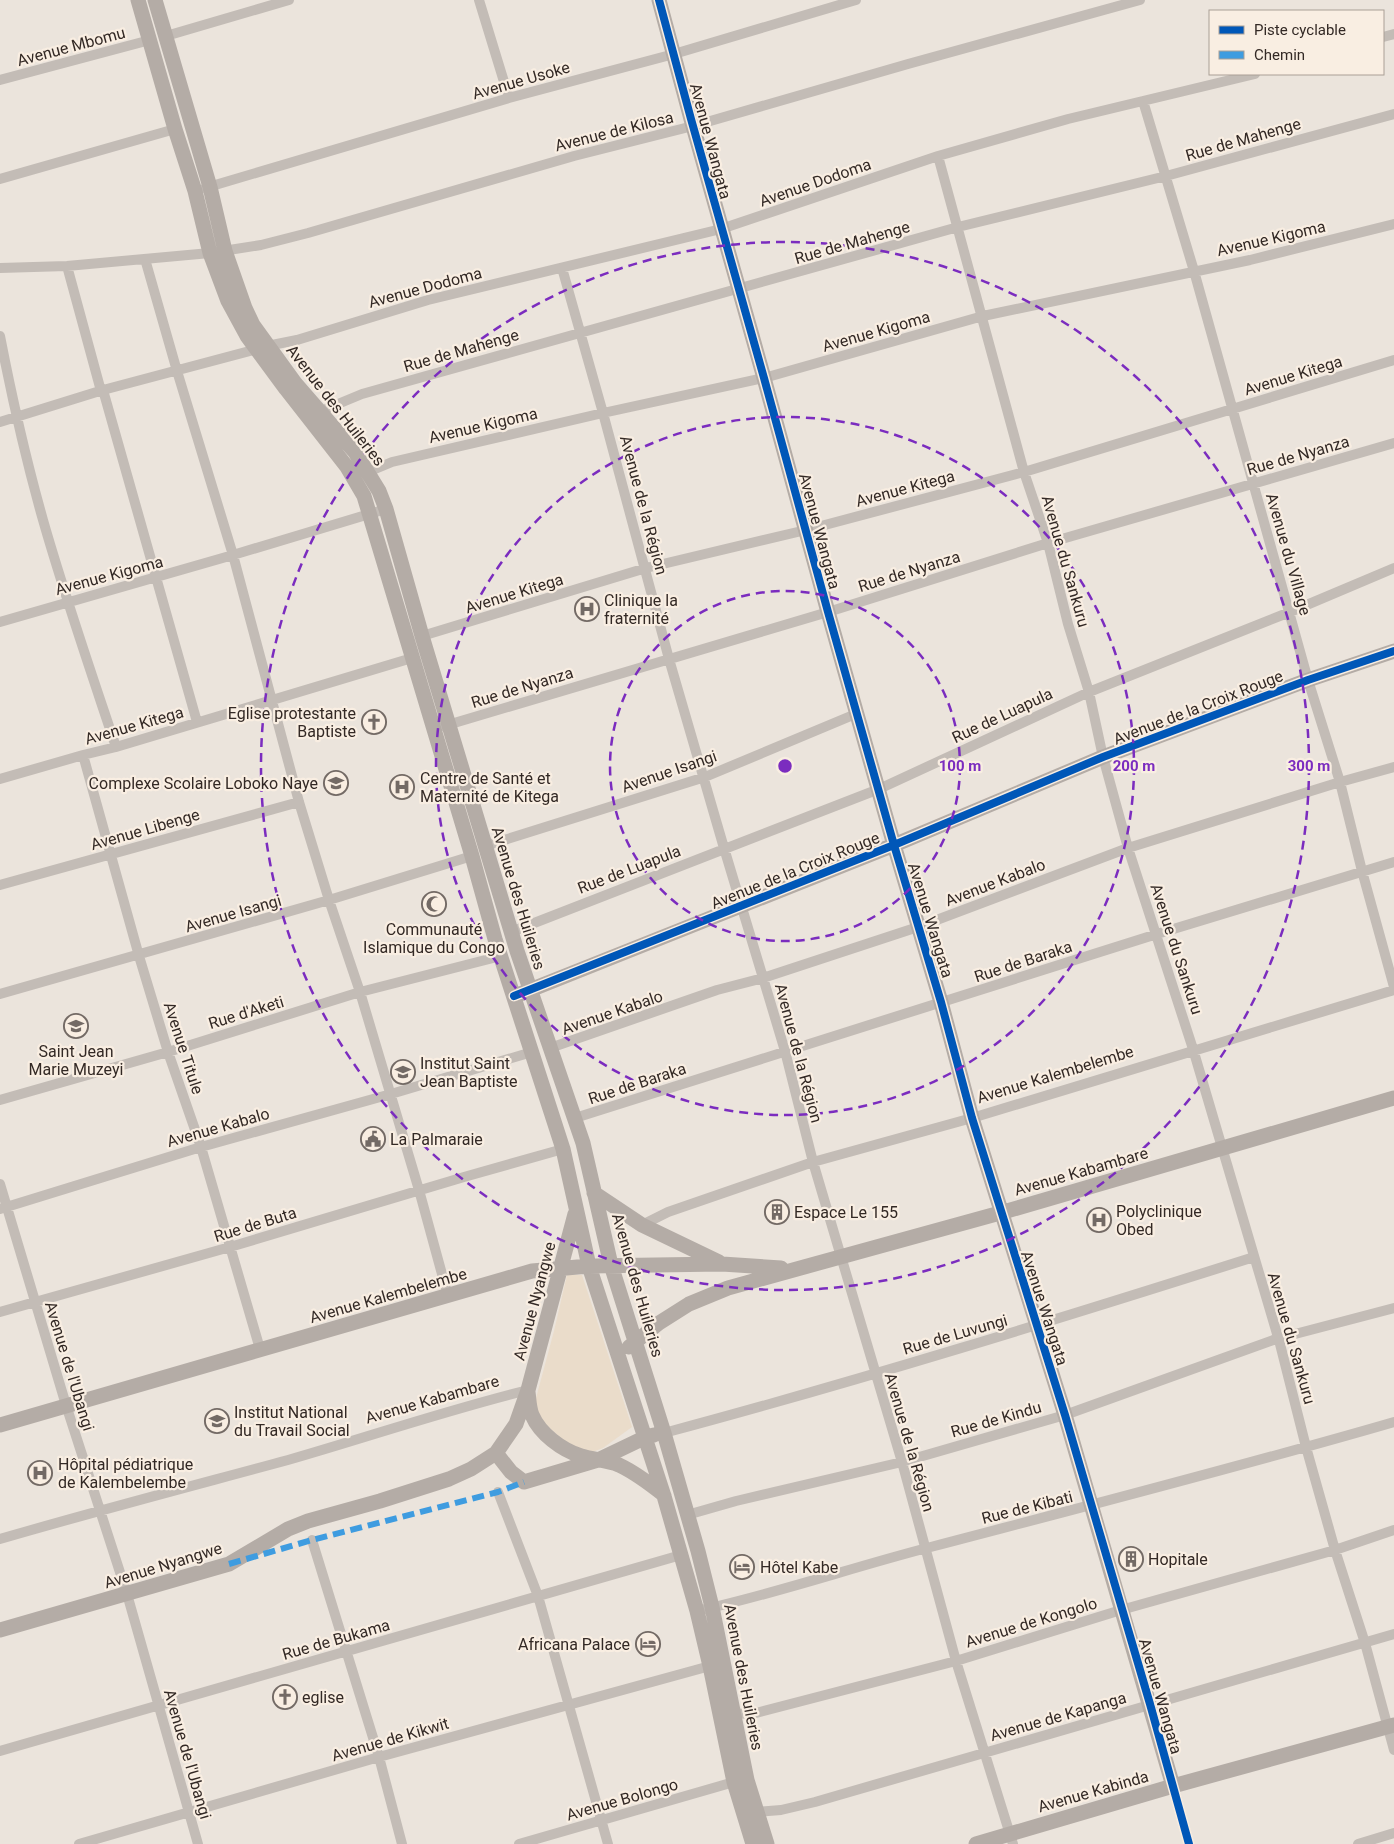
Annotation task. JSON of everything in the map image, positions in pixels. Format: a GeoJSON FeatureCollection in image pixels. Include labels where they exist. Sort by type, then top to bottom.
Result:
{"type":"FeatureCollection","features":[{"type":"Feature","properties":{"kind":"main road","name":"Avenue des Huileries"},"geometry":{"type":"LineString","coordinates":[[138,0],[175,129],[217,252],[253,325],[262,348],[286,389],[351,473],[364,496],[501,956],[563,1149],[589,1266],[664,1496],[697,1611],[734,1782],[753,1844]]}},
{"type":"Feature","properties":{"kind":"main road","name":"Avenue des Huileries"},"geometry":{"type":"LineString","coordinates":[[155,0],[210,186],[217,252]]}},
{"type":"Feature","properties":{"kind":"main road","name":"Avenue Wangata"},"geometry":{"type":"LineString","coordinates":[[660,0],[721,229],[740,290],[894,845],[942,1002],[972,1118],[1000,1213],[1065,1415],[1173,1786]]}},
{"type":"Feature","properties":{"kind":"main road","name":"Avenue des Huileries"},"geometry":{"type":"LineString","coordinates":[[262,348],[321,411],[355,452],[368,472],[386,509],[511,932],[529,990],[575,1118],[612,1265],[688,1515],[712,1607],[747,1780],[767,1844]]}},
{"type":"Feature","properties":{"kind":"main road","name":"Avenue de la Croix Rouge"},"geometry":{"type":"LineString","coordinates":[[514,996],[894,845],[1103,757],[1308,680],[1394,651]]}},
{"type":"Feature","properties":{"kind":"main road","name":"Avenue Kabambare"},"geometry":{"type":"LineString","coordinates":[[618,1355],[659,1323],[689,1304],[728,1288],[1000,1213],[1394,1098]]}},
{"type":"Feature","properties":{"kind":"main road"},"geometry":{"type":"LineString","coordinates":[[594,1193],[642,1225],[722,1264]]}},
{"type":"Feature","properties":{"kind":"main road","name":"Avenue Nyangwe"},"geometry":{"type":"LineString","coordinates":[[0,1630],[229,1564],[288,1529],[308,1521],[449,1479],[471,1469],[496,1454],[516,1424],[528,1390],[576,1211]]}},
{"type":"Feature","properties":{"kind":"main road","name":"Avenue Kalembelembe"},"geometry":{"type":"LineString","coordinates":[[0,1424],[532,1272],[612,1265],[722,1264],[794,1269]]}},
{"type":"Feature","properties":{"kind":"main road"},"geometry":{"type":"LineString","coordinates":[[528,1390],[532,1414],[542,1429],[552,1439],[569,1451],[618,1465],[644,1478],[664,1496]]}},
{"type":"Feature","properties":{"kind":"main road"},"geometry":{"type":"LineString","coordinates":[[496,1454],[511,1472],[524,1482],[598,1460],[646,1437],[664,1433]]}},
{"type":"Feature","properties":{"kind":"main road","name":"Avenue Kabinda"},"geometry":{"type":"LineString","coordinates":[[976,1844],[1011,1839],[1173,1786],[1390,1726]]}},
{"type":"Feature","properties":{"kind":"street"},"geometry":{"type":"LineString","coordinates":[[166,36],[289,0]]}},
{"type":"Feature","properties":{"kind":"street"},"geometry":{"type":"LineString","coordinates":[[479,0],[509,98]]}},
{"type":"Feature","properties":{"kind":"street","name":"Avenue Usoke"},"geometry":{"type":"LineString","coordinates":[[195,191],[509,98],[674,54],[856,0]]}},
{"type":"Feature","properties":{"kind":"street","name":"Avenue de Kilosa"},"geometry":{"type":"LineString","coordinates":[[0,268],[67,266],[217,252],[261,245],[308,234],[574,156],[693,126],[917,61],[1140,0]]}},
{"type":"Feature","properties":{"kind":"street","name":"Avenue Mbomu"},"geometry":{"type":"LineString","coordinates":[[0,80],[150,40]]}},
{"type":"Feature","properties":{"kind":"street","name":"Avenue Dodoma"},"geometry":{"type":"LineString","coordinates":[[0,422],[102,390],[297,340],[428,300],[721,229],[938,156],[1068,119],[1251,75]]}},
{"type":"Feature","properties":{"kind":"street","name":"Avenue du Village"},"geometry":{"type":"LineString","coordinates":[[1143,101],[1194,271],[1308,680],[1340,782],[1394,988]]}},
{"type":"Feature","properties":{"kind":"street","name":"Rue de Mahenge"},"geometry":{"type":"LineString","coordinates":[[321,411],[362,394],[580,332],[740,290],[958,228],[1166,176],[1394,114]]}},
{"type":"Feature","properties":{"kind":"street"},"geometry":{"type":"LineString","coordinates":[[0,179],[175,129]]}},
{"type":"Feature","properties":{"kind":"street","name":"Avenue du Sankuru"},"geometry":{"type":"LineString","coordinates":[[938,156],[1024,472],[1048,543],[1068,624],[1089,692],[1103,757],[1128,848],[1157,934],[1222,1148],[1278,1339],[1335,1550],[1390,1726],[1394,1750]]}},
{"type":"Feature","properties":{"kind":"street","name":"Avenue Kigoma"},"geometry":{"type":"LineString","coordinates":[[368,472],[392,462],[764,378],[983,316],[1250,260],[1394,224]]}},
{"type":"Feature","properties":{"kind":"street"},"geometry":{"type":"LineString","coordinates":[[145,259],[233,555],[299,802],[328,900],[360,992],[391,1094],[448,1296]]}},
{"type":"Feature","properties":{"kind":"street"},"geometry":{"type":"LineString","coordinates":[[67,266],[197,722]]}},
{"type":"Feature","properties":{"kind":"street","name":"Avenue de la Région"},"geometry":{"type":"LineString","coordinates":[[562,268],[646,568],[669,659],[785,1051],[813,1162],[902,1462],[956,1661],[986,1752],[1011,1839]]}},
{"type":"Feature","properties":{"kind":"street"},"geometry":{"type":"LineString","coordinates":[[0,336],[16,417],[43,520],[116,748]]}},
{"type":"Feature","properties":{"kind":"street","name":"Avenue Kitega"},"geometry":{"type":"LineString","coordinates":[[422,636],[646,568],[806,530],[1024,472],[1394,360]]}},
{"type":"Feature","properties":{"kind":"street","name":"Rue de Nyanza"},"geometry":{"type":"LineString","coordinates":[[434,729],[828,612],[1048,543],[1394,443]]}},
{"type":"Feature","properties":{"kind":"street","name":"Avenue Kigoma"},"geometry":{"type":"LineString","coordinates":[[0,622],[386,509]]}},
{"type":"Feature","properties":{"kind":"street","name":"Rue de Luapula"},"geometry":{"type":"LineString","coordinates":[[511,932],[879,789],[1089,692],[1290,612],[1394,568]]}},
{"type":"Feature","properties":{"kind":"street","name":"Avenue Kitega"},"geometry":{"type":"LineString","coordinates":[[0,779],[83,755],[116,748],[412,658]]}},
{"type":"Feature","properties":{"kind":"street","name":"Avenue Isangi"},"geometry":{"type":"LineString","coordinates":[[485,846],[704,777],[858,713]]}},
{"type":"Feature","properties":{"kind":"street","name":"Avenue Titule"},"geometry":{"type":"LineString","coordinates":[[83,755],[139,956],[168,1052],[201,1147],[260,1349]]}},
{"type":"Feature","properties":{"kind":"street","name":"Avenue Kabalo"},"geometry":{"type":"LineString","coordinates":[[550,1048],[716,990],[764,978],[918,926],[1128,848],[1394,767]]}},
{"type":"Feature","properties":{"kind":"street","name":"Avenue Libenge"},"geometry":{"type":"LineString","coordinates":[[0,885],[299,802]]}},
{"type":"Feature","properties":{"kind":"street","name":"Avenue Isangi"},"geometry":{"type":"LineString","coordinates":[[0,994],[139,956],[472,856]]}},
{"type":"Feature","properties":{"kind":"street","name":"Rue de Baraka"},"geometry":{"type":"LineString","coordinates":[[575,1118],[1157,934],[1394,862]]}},
{"type":"Feature","properties":{"kind":"street","name":"Rue d'Aketi"},"geometry":{"type":"LineString","coordinates":[[0,1100],[168,1052],[360,992],[501,956]]}},
{"type":"Feature","properties":{"kind":"street","name":"Avenue Kalembelembe"},"geometry":{"type":"LineString","coordinates":[[642,1225],[668,1212],[813,1162],[972,1118],[1394,988]]}},
{"type":"Feature","properties":{"kind":"street","name":"Avenue Kabalo"},"geometry":{"type":"LineString","coordinates":[[3,1208],[201,1147],[532,1052]]}},
{"type":"Feature","properties":{"kind":"street","name":"Rue de Buta"},"geometry":{"type":"LineString","coordinates":[[0,1312],[230,1247],[563,1149]]}},
{"type":"Feature","properties":{"kind":"street","name":"Avenue de l'Ubangi"},"geometry":{"type":"LineString","coordinates":[[0,1184],[3,1208],[127,1594],[198,1844]]}},
{"type":"Feature","properties":{"kind":"street","name":"Rue de Luvungi"},"geometry":{"type":"LineString","coordinates":[[664,1433],[875,1374],[1036,1326],[1254,1257]]}},
{"type":"Feature","properties":{"kind":"street","name":"Rue de Kindu"},"geometry":{"type":"LineString","coordinates":[[688,1515],[736,1501],[902,1462],[1065,1415],[1278,1339],[1394,1308]]}},
{"type":"Feature","properties":{"kind":"street","name":"Avenue Kabambare"},"geometry":{"type":"LineString","coordinates":[[0,1539],[289,1459],[474,1403],[528,1390]]}},
{"type":"Feature","properties":{"kind":"street","name":"Rue de Kibati"},"geometry":{"type":"LineString","coordinates":[[697,1611],[1306,1448],[1394,1422]]}},
{"type":"Feature","properties":{"kind":"street"},"geometry":{"type":"LineString","coordinates":[[498,1492],[538,1596],[608,1844]]}},
{"type":"Feature","properties":{"kind":"street","name":"Avenue de Kongolo"},"geometry":{"type":"LineString","coordinates":[[733,1714],[756,1713],[956,1661],[1121,1610],[1335,1550],[1394,1530]]}},
{"type":"Feature","properties":{"kind":"street"},"geometry":{"type":"LineString","coordinates":[[312,1540],[379,1757],[402,1844]]}},
{"type":"Feature","properties":{"kind":"street","name":"Rue de Bukama"},"geometry":{"type":"LineString","coordinates":[[0,1751],[681,1555]]}},
{"type":"Feature","properties":{"kind":"street","name":"Avenue de Kapanga"},"geometry":{"type":"LineString","coordinates":[[758,1812],[781,1810],[815,1802],[1394,1634]]}},
{"type":"Feature","properties":{"kind":"street","name":"Avenue de Kikwit"},"geometry":{"type":"LineString","coordinates":[[79,1844],[379,1757],[710,1666]]}},
{"type":"Feature","properties":{"kind":"street","name":"Avenue Bolongo"},"geometry":{"type":"LineString","coordinates":[[519,1844],[734,1782]]}},
{"type":"Feature","properties":{"kind":"street","name":"Avenue Wangata"},"geometry":{"type":"LineString","coordinates":[[1173,1786],[1189,1844]]}},
{"type":"Feature","properties":{"kind":"street"},"geometry":{"type":"LineString","coordinates":[[1358,1844],[1394,1833]]}},
{"type":"Feature","properties":{"kind":"shaded area"},"geometry":{"type":"Polygon","coordinates":[[[567,1275],[582,1275],[632,1427],[603,1448],[582,1456],[532,1413],[567,1275]]]}},
{"type":"Feature","properties":{"kind":"marked path"},"geometry":{"type":"LineString","coordinates":[[229,1564],[312,1540],[498,1492],[524,1482]]}},
{"type":"Feature","properties":{"kind":"cycle path"},"geometry":{"type":"LineString","coordinates":[[659,0],[828,612],[941,1002],[972,1118],[1065,1415],[1189,1844]]}},
{"type":"Feature","properties":{"kind":"cycle path"},"geometry":{"type":"LineString","coordinates":[[514,996],[894,845],[1103,757],[1308,680],[1394,651]]}},
{"type":"Feature","properties":{"kind":"place","name":"Clinique la fraternité"},"geometry":{"type":"Point","coordinates":[587,609]}},
{"type":"Feature","properties":{"kind":"place","name":"Eglise protestante Baptiste"},"geometry":{"type":"Point","coordinates":[374,722]}},
{"type":"Feature","properties":{"kind":"place","name":"Complexe Scolaire Loboko Naye"},"geometry":{"type":"Point","coordinates":[336,783]}},
{"type":"Feature","properties":{"kind":"place","name":"Centre de Santé et Maternité de Kitega"},"geometry":{"type":"Point","coordinates":[402,787]}},
{"type":"Feature","properties":{"kind":"place","name":"Communauté Islamique du Congo"},"geometry":{"type":"Point","coordinates":[434,904]}},
{"type":"Feature","properties":{"kind":"place","name":"Saint Jean Marie Muzeyi"},"geometry":{"type":"Point","coordinates":[76,1026]}},
{"type":"Feature","properties":{"kind":"place","name":"Institut Saint Jean Baptiste"},"geometry":{"type":"Point","coordinates":[403,1072]}},
{"type":"Feature","properties":{"kind":"place","name":"La Palmaraie"},"geometry":{"type":"Point","coordinates":[373,1139]}},
{"type":"Feature","properties":{"kind":"place","name":"Espace Le 155"},"geometry":{"type":"Point","coordinates":[777,1212]}},
{"type":"Feature","properties":{"kind":"place","name":"Polyclinique Obed"},"geometry":{"type":"Point","coordinates":[1099,1220]}},
{"type":"Feature","properties":{"kind":"place","name":"Institut National du Travail Social"},"geometry":{"type":"Point","coordinates":[217,1421]}},
{"type":"Feature","properties":{"kind":"place","name":"Hôpital pédiatrique de Kalembelembe"},"geometry":{"type":"Point","coordinates":[40,1473]}},
{"type":"Feature","properties":{"kind":"place","name":"Hopitale"},"geometry":{"type":"Point","coordinates":[1131,1559]}},
{"type":"Feature","properties":{"kind":"place","name":"Hôtel Kabe"},"geometry":{"type":"Point","coordinates":[742,1567]}},
{"type":"Feature","properties":{"kind":"place","name":"Africana Palace"},"geometry":{"type":"Point","coordinates":[648,1644]}},
{"type":"Feature","properties":{"kind":"place","name":"eglise"},"geometry":{"type":"Point","coordinates":[285,1697]}}]}
